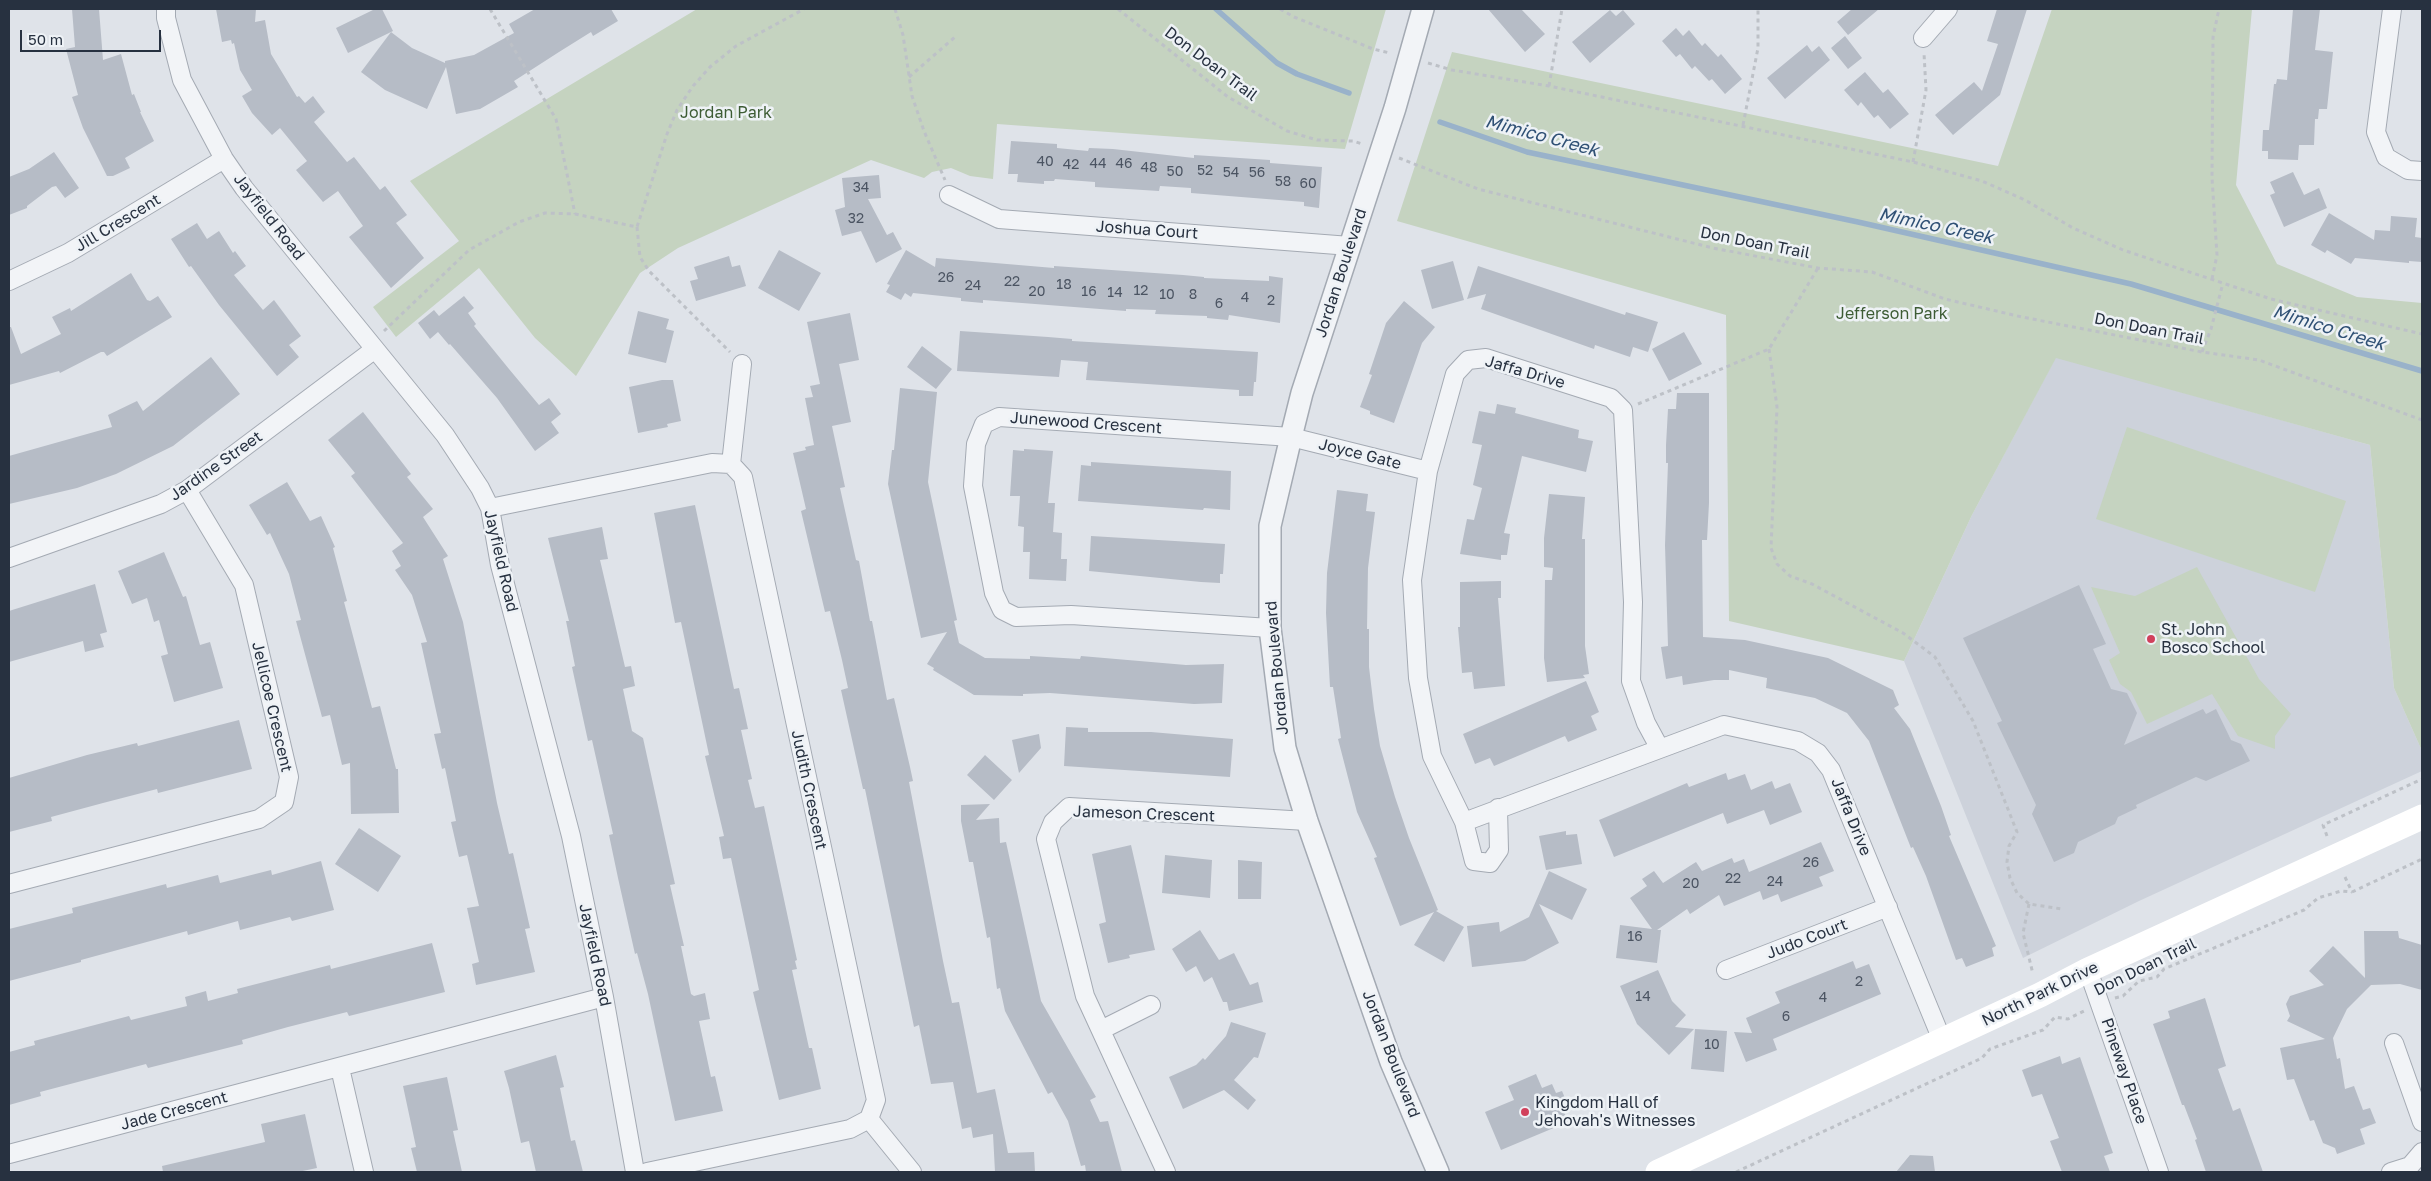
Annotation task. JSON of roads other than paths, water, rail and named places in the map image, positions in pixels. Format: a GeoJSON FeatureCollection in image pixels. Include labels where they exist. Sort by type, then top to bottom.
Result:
{"type":"FeatureCollection","features":[{"type":"Feature","properties":{"kind":"main road","name":"North Park Drive"},"geometry":{"type":"LineString","coordinates":[[1658,1172],[2040,995],[2088,970],[2422,817]]}},
{"type":"Feature","properties":{"kind":"street","name":"Jayfield Road"},"geometry":{"type":"LineString","coordinates":[[166,9],[166,18],[182,80],[224,159],[244,188],[445,435],[480,488],[490,508],[500,565],[570,836],[604,997],[635,1172]]}},
{"type":"Feature","properties":{"kind":"street","name":"Jordan Boulevard"},"geometry":{"type":"LineString","coordinates":[[1422,9],[1410,58],[1302,393],[1291,437],[1270,526],[1270,628],[1285,748],[1307,822],[1391,1062],[1438,1172]]}},
{"type":"Feature","properties":{"kind":"street"},"geometry":{"type":"LineString","coordinates":[[1923,38],[1948,9]]}},
{"type":"Feature","properties":{"kind":"street"},"geometry":{"type":"LineString","coordinates":[[2392,9],[2376,132],[2386,156],[2408,170],[2422,171]]}},
{"type":"Feature","properties":{"kind":"street","name":"Jill Crescent"},"geometry":{"type":"LineString","coordinates":[[9,281],[68,254],[224,159]]}},
{"type":"Feature","properties":{"kind":"street","name":"Joshua Court"},"geometry":{"type":"LineString","coordinates":[[949,195],[999,219],[1350,246]]}},
{"type":"Feature","properties":{"kind":"street","name":"Jardine Street"},"geometry":{"type":"LineString","coordinates":[[9,558],[161,504],[187,490],[375,349]]}},
{"type":"Feature","properties":{"kind":"street","name":"Jaffa Drive"},"geometry":{"type":"LineString","coordinates":[[1498,808],[1500,850],[1490,863],[1474,861],[1464,822],[1432,756],[1418,678],[1412,580],[1428,470],[1455,374],[1468,360],[1486,358],[1612,398],[1623,410],[1633,602],[1631,681],[1646,723],[1659,747]]}},
{"type":"Feature","properties":{"kind":"street"},"geometry":{"type":"LineString","coordinates":[[490,508],[712,463],[731,464],[742,364]]}},
{"type":"Feature","properties":{"kind":"street","name":"Junewood Crescent"},"geometry":{"type":"LineString","coordinates":[[1270,628],[1071,615],[1016,617],[1002,610],[994,593],[973,486],[976,444],[984,424],[999,417],[1291,437]]}},
{"type":"Feature","properties":{"kind":"street","name":"Joyce Gate"},"geometry":{"type":"LineString","coordinates":[[1291,437],[1428,470]]}},
{"type":"Feature","properties":{"kind":"street","name":"Judith Crescent"},"geometry":{"type":"LineString","coordinates":[[731,464],[742,477],[876,1100],[869,1119]]}},
{"type":"Feature","properties":{"kind":"street","name":"Jellicoe Crescent"},"geometry":{"type":"LineString","coordinates":[[9,884],[259,819],[284,802],[288,777],[244,586],[187,490]]}},
{"type":"Feature","properties":{"kind":"street","name":"Jaffa Drive"},"geometry":{"type":"LineString","coordinates":[[1464,822],[1659,747],[1724,725],[1798,741],[1818,753],[1831,770],[1888,907],[1924,1001],[1942,1040]]}},
{"type":"Feature","properties":{"kind":"street","name":"Jameson Crescent"},"geometry":{"type":"LineString","coordinates":[[1166,1172],[1085,996],[1046,838],[1053,822],[1069,808],[1307,822]]}},
{"type":"Feature","properties":{"kind":"street","name":"Judo Court"},"geometry":{"type":"LineString","coordinates":[[1726,970],[1888,907]]}},
{"type":"Feature","properties":{"kind":"street","name":"Pineway Place"},"geometry":{"type":"LineString","coordinates":[[2088,970],[2159,1172]]}},
{"type":"Feature","properties":{"kind":"street","name":"Jade Crescent"},"geometry":{"type":"LineString","coordinates":[[9,1154],[604,997]]}},
{"type":"Feature","properties":{"kind":"street"},"geometry":{"type":"LineString","coordinates":[[1101,1030],[1151,1005]]}},
{"type":"Feature","properties":{"kind":"street"},"geometry":{"type":"LineString","coordinates":[[2394,1043],[2422,1122]]}},
{"type":"Feature","properties":{"kind":"street"},"geometry":{"type":"LineString","coordinates":[[340,1068],[364,1172]]}},
{"type":"Feature","properties":{"kind":"street"},"geometry":{"type":"LineString","coordinates":[[647,1172],[850,1129],[869,1119],[912,1172]]}},
{"type":"Feature","properties":{"kind":"street"},"geometry":{"type":"LineString","coordinates":[[2391,1172],[2410,1166],[2422,1152]]}},
{"type":"Feature","properties":{"kind":"waterway","name":"Mimico Creek"},"geometry":{"type":"LineString","coordinates":[[1216,9],[1277,63],[1297,74],[1349,93]]}},
{"type":"Feature","properties":{"kind":"waterway","name":"Mimico Creek"},"geometry":{"type":"LineString","coordinates":[[1440,122],[1527,152],[1858,222],[2131,284],[2422,371]]}},
{"type":"Feature","properties":{"kind":"place","name":"St. John Bosco School"},"geometry":{"type":"Point","coordinates":[2151,639]}},
{"type":"Feature","properties":{"kind":"place","name":"Kingdom Hall of Jehovah's Witnesses"},"geometry":{"type":"Point","coordinates":[1525,1112]}},
{"type":"Feature","properties":{"kind":"park label","name":"Jordan Park"},"geometry":{"type":"Point","coordinates":[726,113]}},
{"type":"Feature","properties":{"kind":"park label","name":"Jefferson Park"},"geometry":{"type":"Point","coordinates":[1892,314]}}]}
